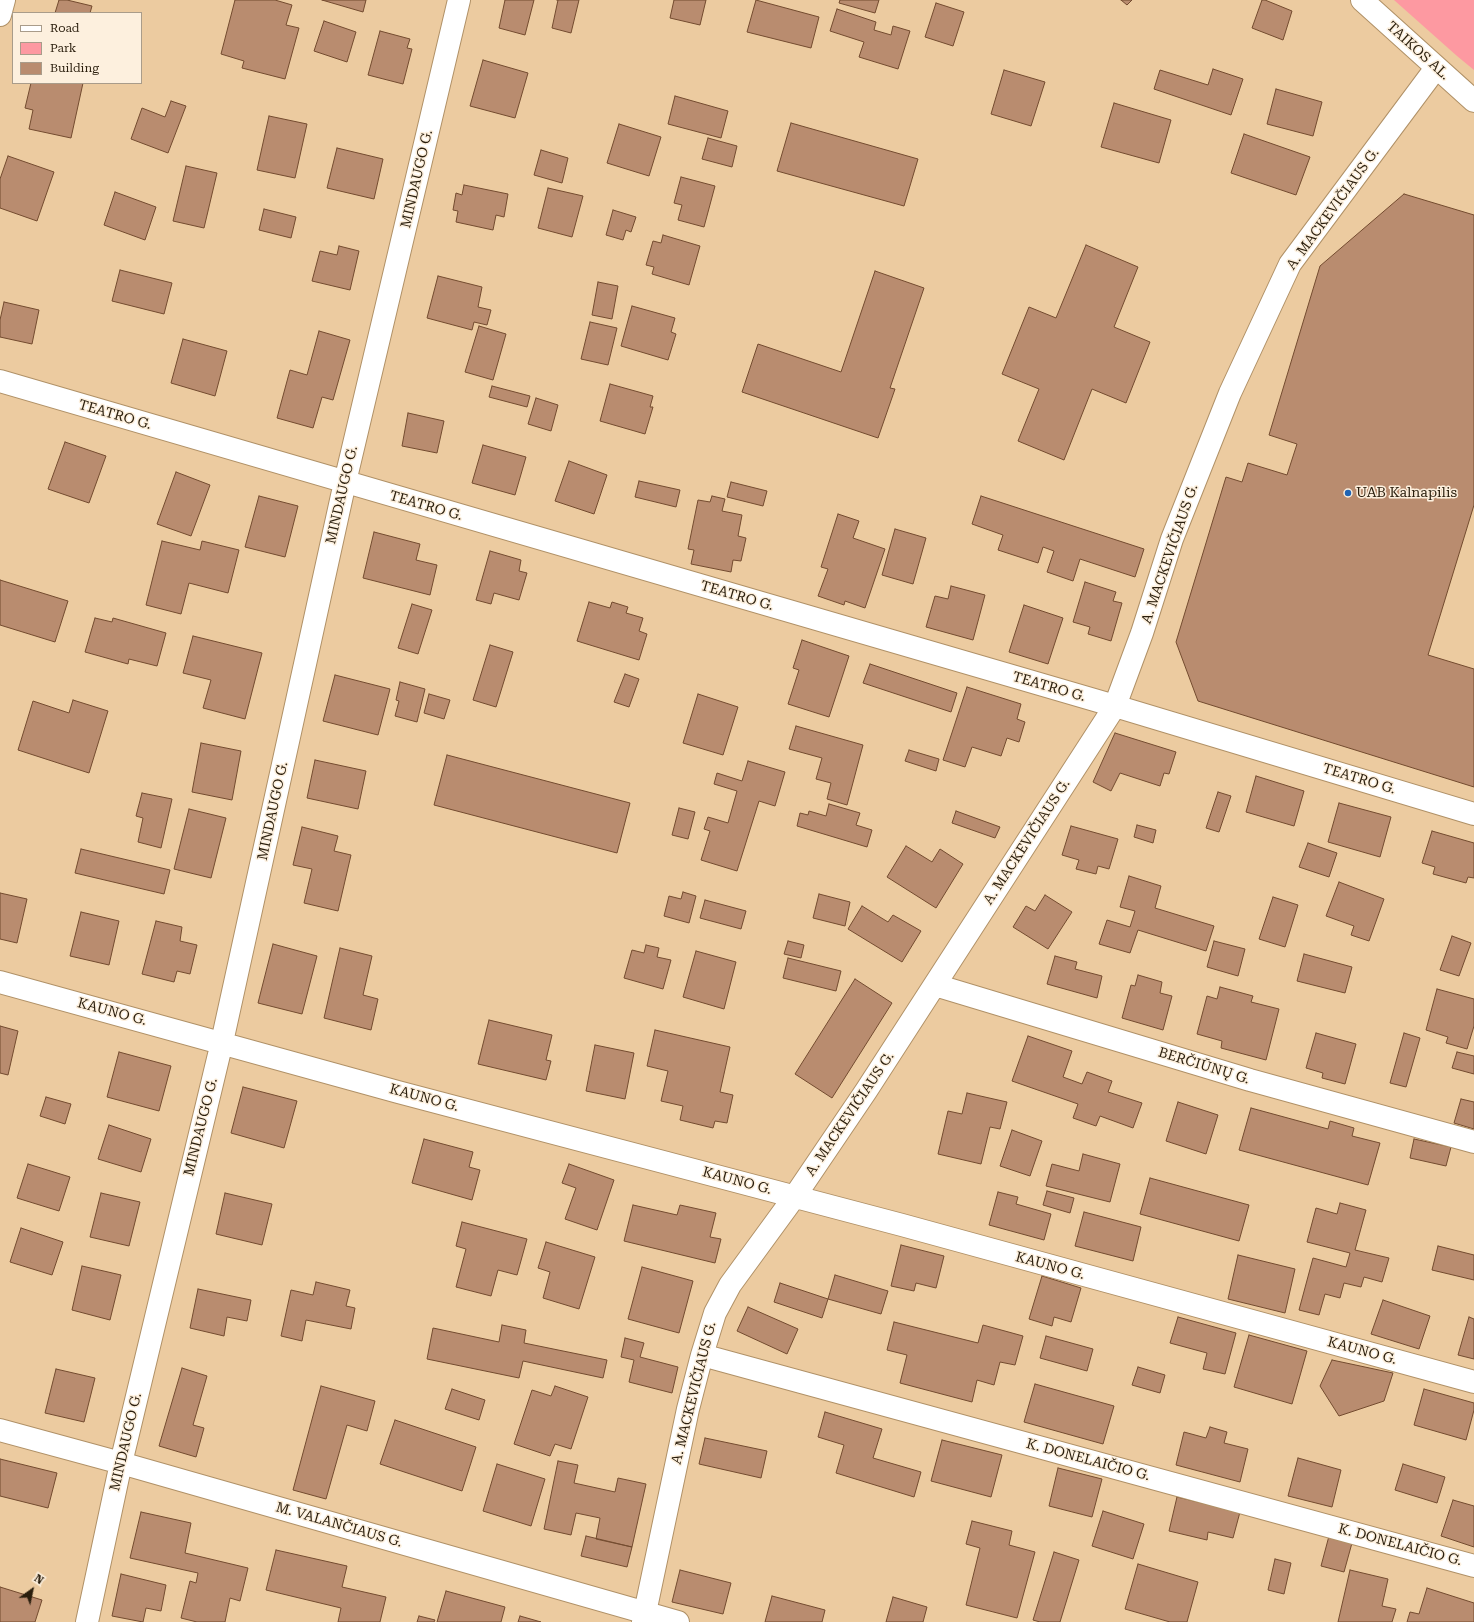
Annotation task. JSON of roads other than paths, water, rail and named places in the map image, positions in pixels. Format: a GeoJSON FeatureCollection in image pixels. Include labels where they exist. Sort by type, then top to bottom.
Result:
{"type":"FeatureCollection","features":[{"type":"Feature","properties":{"kind":"street"},"geometry":{"type":"LineString","coordinates":[[0,15],[4,0]]}},
{"type":"Feature","properties":{"kind":"street","name":"MINDAUGO G."},"geometry":{"type":"LineString","coordinates":[[87,1622],[120,1463],[222,1042],[345,482],[459,0]]}},
{"type":"Feature","properties":{"kind":"street","name":"TAIKOS AL."},"geometry":{"type":"LineString","coordinates":[[1362,0],[1474,101]]}},
{"type":"Feature","properties":{"kind":"street","name":"A. MACKEVIČIAUS G."},"geometry":{"type":"LineString","coordinates":[[644,1618],[688,1409],[715,1313],[730,1285],[795,1196],[935,985],[1115,706],[1142,633],[1172,539],[1224,408],[1290,264],[1436,68]]}},
{"type":"Feature","properties":{"kind":"street","name":"TEATRO G."},"geometry":{"type":"LineString","coordinates":[[0,381],[1115,706],[1474,814]]}},
{"type":"Feature","properties":{"kind":"street","name":"KAUNO G."},"geometry":{"type":"LineString","coordinates":[[0,982],[406,1094],[795,1196],[1474,1382]]}},
{"type":"Feature","properties":{"kind":"street","name":"BERČIŪNŲ G."},"geometry":{"type":"LineString","coordinates":[[935,985],[1250,1080],[1474,1142]]}},
{"type":"Feature","properties":{"kind":"street","name":"K. DONELAIČIO G."},"geometry":{"type":"LineString","coordinates":[[702,1355],[1474,1566]]}},
{"type":"Feature","properties":{"kind":"street","name":"M. VALANČIAUS G."},"geometry":{"type":"LineString","coordinates":[[0,1430],[120,1463],[644,1618],[678,1622]]}},
{"type":"Feature","properties":{"kind":"place","name":"UAB Kalnapilis"},"geometry":{"type":"Point","coordinates":[1348,493]}}]}
